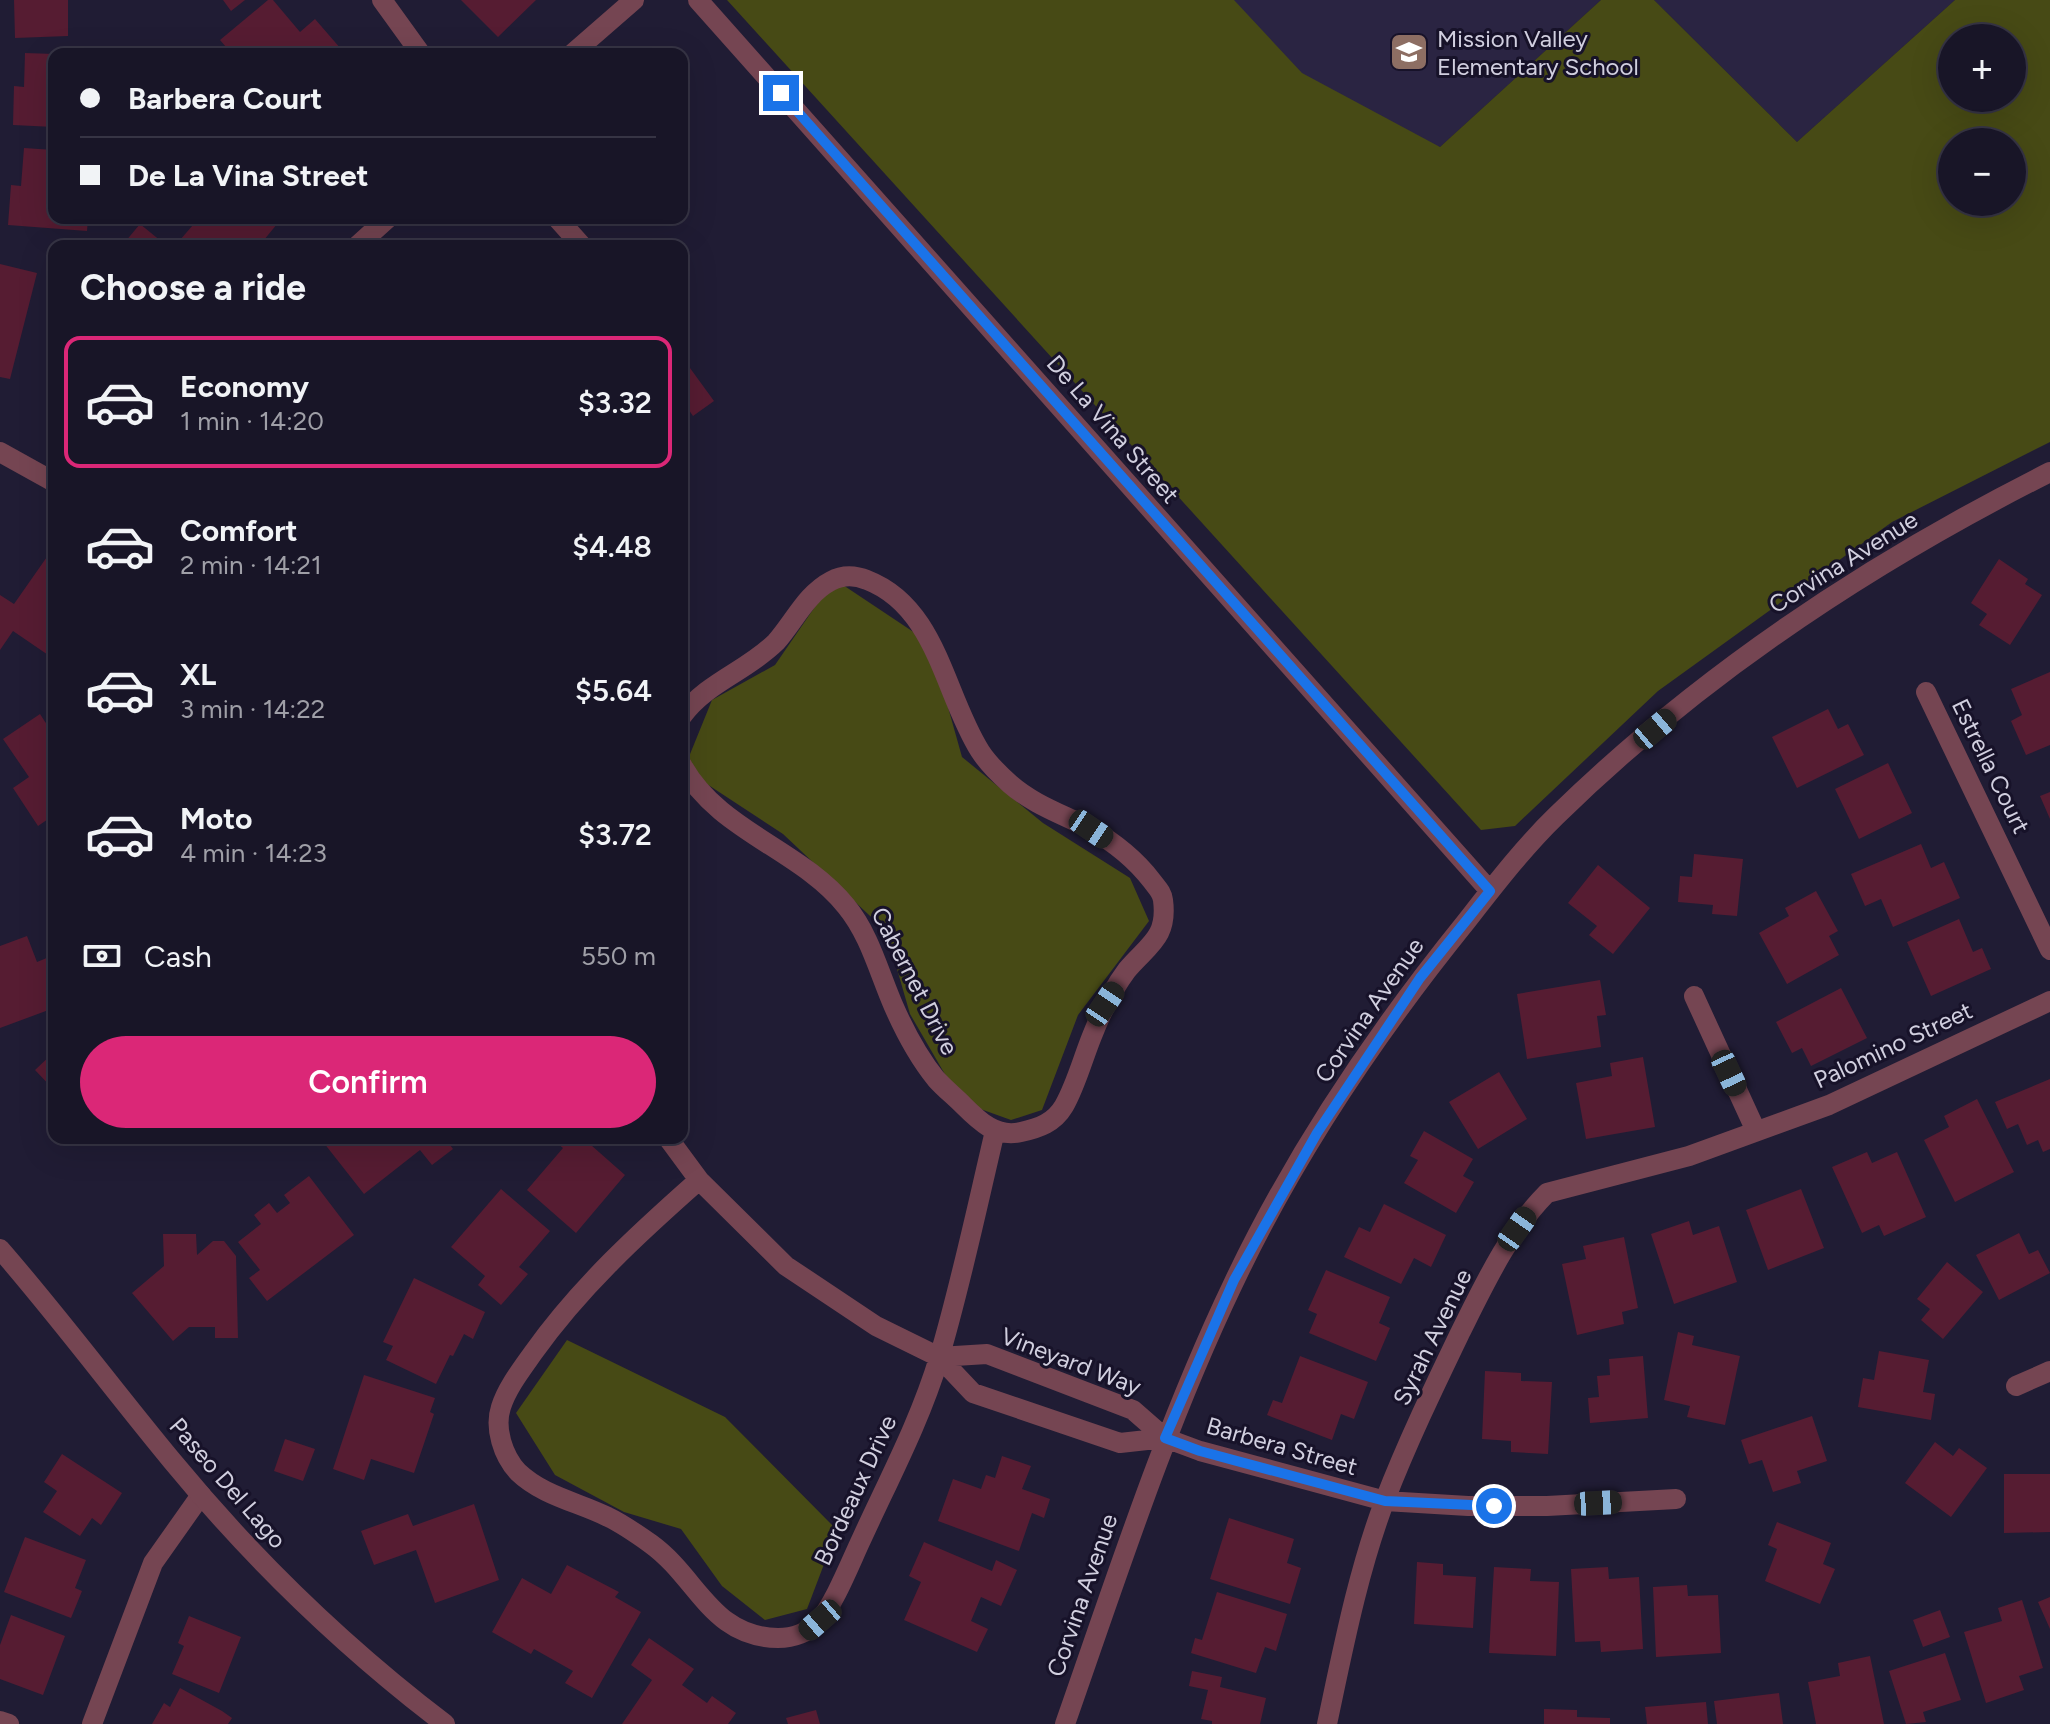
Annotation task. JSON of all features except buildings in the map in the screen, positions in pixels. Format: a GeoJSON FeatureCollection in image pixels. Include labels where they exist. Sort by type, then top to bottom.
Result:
{"type":"FeatureCollection","features":[{"type":"Feature","properties":{"kind":"street"},"geometry":{"type":"LineString","coordinates":[[382,0],[417,48]]}},
{"type":"Feature","properties":{"kind":"street"},"geometry":{"type":"LineString","coordinates":[[579,48],[634,0]]}},
{"type":"Feature","properties":{"kind":"street","name":"De La Vina Street"},"geometry":{"type":"LineString","coordinates":[[698,0],[1490,891]]}},
{"type":"Feature","properties":{"kind":"street"},"geometry":{"type":"LineString","coordinates":[[364,240],[381,224]]}},
{"type":"Feature","properties":{"kind":"street"},"geometry":{"type":"LineString","coordinates":[[562,224],[577,240]]}},
{"type":"Feature","properties":{"kind":"street"},"geometry":{"type":"LineString","coordinates":[[0,452],[48,479]]}},
{"type":"Feature","properties":{"kind":"street","name":"Corvina Avenue"},"geometry":{"type":"LineString","coordinates":[[1065,1724],[1165,1438],[1234,1280],[1317,1133],[1420,978],[1490,891],[1554,819],[1600,776],[1747,656],[1824,602],[1909,549],[2050,472]]}},
{"type":"Feature","properties":{"kind":"street"},"geometry":{"type":"LineString","coordinates":[[688,709],[699,695],[748,665],[775,642],[818,590],[834,579],[856,575],[880,585],[901,599],[923,628],[981,754],[1001,775],[1041,806],[1091,829],[1124,852],[1162,895],[1160,935],[1128,969],[1105,1004],[1065,1104],[1052,1121],[1034,1129],[1012,1134],[995,1131]]}},
{"type":"Feature","properties":{"kind":"street","name":"Estrella Court"},"geometry":{"type":"LineString","coordinates":[[1926,692],[2050,950]]}},
{"type":"Feature","properties":{"kind":"street","name":"Cabernet Drive"},"geometry":{"type":"LineString","coordinates":[[688,773],[714,806],[822,880],[846,906],[864,933],[896,1012],[916,1049],[936,1079],[979,1121],[995,1131]]}},
{"type":"Feature","properties":{"kind":"street"},"geometry":{"type":"LineString","coordinates":[[1694,996],[1756,1131]]}},
{"type":"Feature","properties":{"kind":"street","name":"Palomino Street"},"geometry":{"type":"LineString","coordinates":[[1756,1131],[1829,1105],[2050,1001]]}},
{"type":"Feature","properties":{"kind":"street","name":"Bordeaux Drive"},"geometry":{"type":"LineString","coordinates":[[699,1180],[598,1274],[556,1321],[516,1376],[500,1409],[499,1432],[505,1452],[517,1471],[536,1486],[608,1517],[658,1549],[723,1621],[739,1630],[772,1638],[805,1634],[820,1620],[844,1576],[922,1409],[939,1357],[995,1131]]}},
{"type":"Feature","properties":{"kind":"street","name":"Syrah Avenue"},"geometry":{"type":"LineString","coordinates":[[1327,1724],[1356,1599],[1385,1501],[1434,1388],[1476,1302],[1533,1208],[1547,1193],[1689,1156],[1756,1131]]}},
{"type":"Feature","properties":{"kind":"street","name":"Vineyard Way"},"geometry":{"type":"LineString","coordinates":[[672,1144],[699,1180],[786,1266],[876,1326],[939,1357],[973,1393],[1120,1443],[1165,1438]]}},
{"type":"Feature","properties":{"kind":"street","name":"Paseo Del Lago"},"geometry":{"type":"LineString","coordinates":[[0,1249],[77,1339],[201,1495],[248,1547],[308,1607],[445,1724]]}},
{"type":"Feature","properties":{"kind":"street","name":"Vineyard Way"},"geometry":{"type":"LineString","coordinates":[[939,1357],[987,1354],[1133,1410],[1165,1438]]}},
{"type":"Feature","properties":{"kind":"street"},"geometry":{"type":"LineString","coordinates":[[2016,1386],[2050,1371]]}},
{"type":"Feature","properties":{"kind":"street","name":"Barbera Street"},"geometry":{"type":"LineString","coordinates":[[1165,1438],[1200,1451],[1385,1501],[1468,1506],[1547,1506],[1676,1499]]}},
{"type":"Feature","properties":{"kind":"street"},"geometry":{"type":"LineString","coordinates":[[92,1724],[153,1563],[201,1495]]}},
{"type":"Feature","properties":{"kind":"street"},"geometry":{"type":"LineString","coordinates":[[0,1721],[9,1724]]}},
{"type":"Feature","properties":{"kind":"shaded area","name":"Mission Valley Elementary School"},"geometry":{"type":"Polygon","coordinates":[[[1227,0],[1601,0],[1440,147],[1320,104],[1227,0]]]}},
{"type":"Feature","properties":{"kind":"shaded area","name":"Mission Valley Elementary School"},"geometry":{"type":"Polygon","coordinates":[[[1654,0],[1955,0],[1797,142],[1654,0]]]}},
{"type":"Feature","properties":{"kind":"green space"},"geometry":{"type":"Polygon","coordinates":[[[727,0],[1234,0],[1302,73],[1440,147],[1601,0],[1654,0],[1797,142],[1955,0],[2050,0],[2050,442],[1892,522],[1658,691],[1515,826],[1481,830],[727,0]]]}},
{"type":"Feature","properties":{"kind":"green space"},"geometry":{"type":"Polygon","coordinates":[[[834,579],[930,643],[962,757],[1043,823],[1130,878],[1149,921],[1078,1015],[1042,1110],[1011,1120],[961,1102],[910,1014],[886,931],[783,834],[688,772],[688,759],[712,700],[775,665],[834,579]]]}},
{"type":"Feature","properties":{"kind":"green space"},"geometry":{"type":"Polygon","coordinates":[[[567,1340],[725,1417],[837,1530],[807,1609],[765,1620],[722,1586],[681,1529],[624,1512],[555,1475],[516,1413],[567,1340]]]}},
{"type":"Feature","properties":{"kind":"place","name":"Mission Valley Elementary School"},"geometry":{"type":"Point","coordinates":[1409,52]}},
{"type":"Feature","properties":{"kind":"route"},"geometry":{"type":"LineString","coordinates":[[781,93],[1490,891],[1420,978],[1317,1133],[1234,1280],[1165,1438],[1200,1451],[1385,1501],[1494,1506]]}}]}
